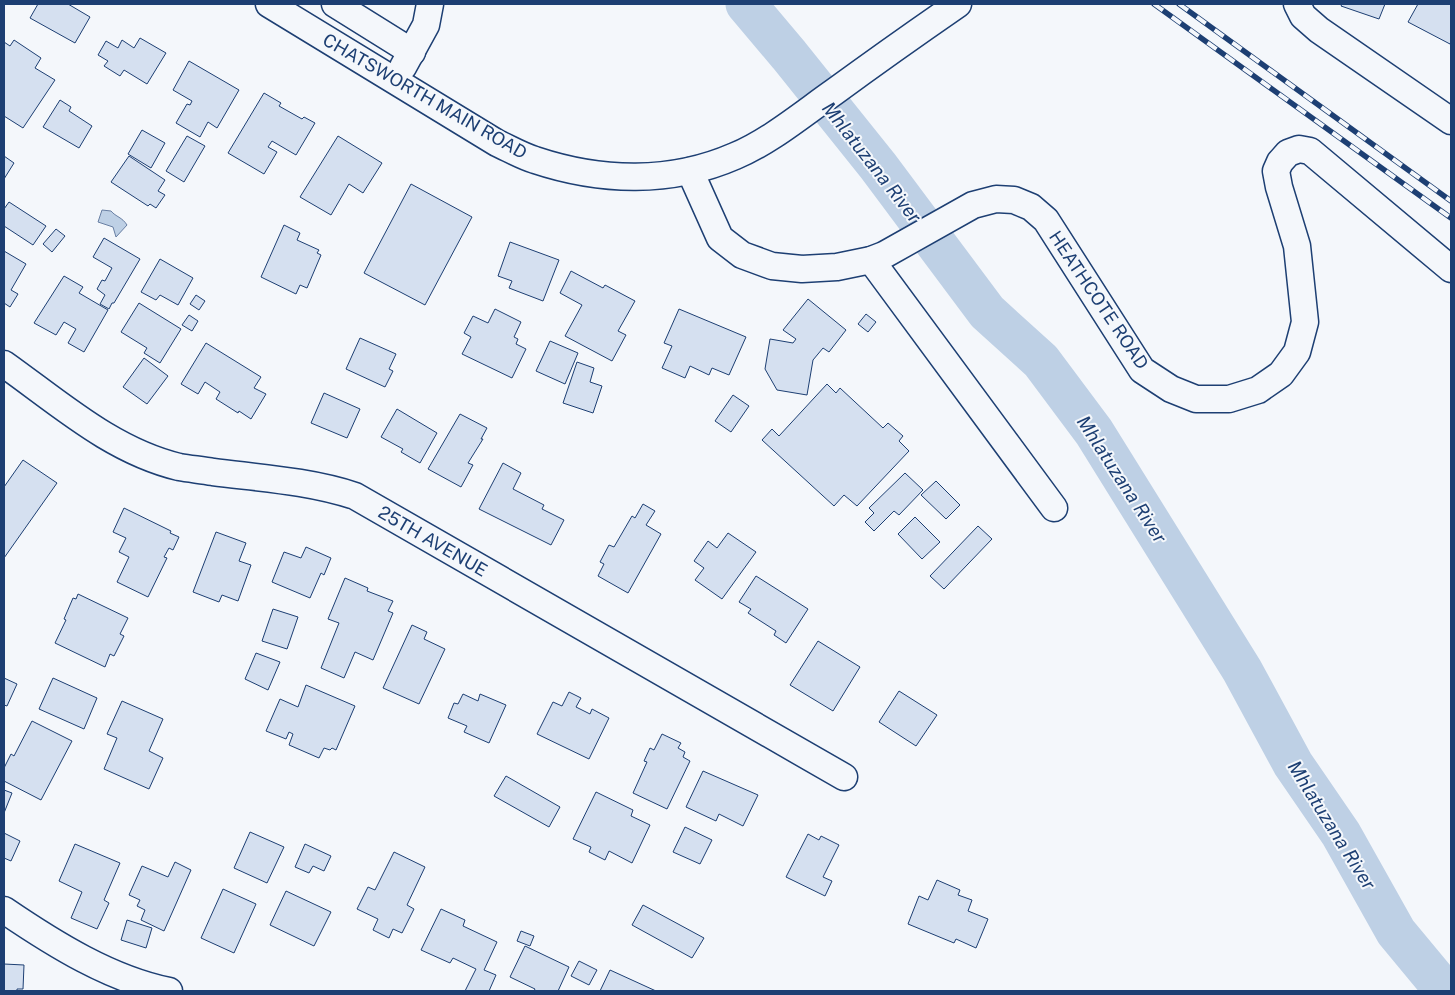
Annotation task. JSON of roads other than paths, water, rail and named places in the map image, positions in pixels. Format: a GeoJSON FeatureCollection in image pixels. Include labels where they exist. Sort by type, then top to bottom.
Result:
{"type":"FeatureCollection","features":[{"type":"Feature","properties":{"kind":"street","name":"CHATSWORTH MAIN ROAD"},"geometry":{"type":"LineString","coordinates":[[269,4],[497,143],[533,160],[565,169],[603,176],[646,177],[690,171],[736,156],[777,132],[958,4]]}},
{"type":"Feature","properties":{"kind":"street"},"geometry":{"type":"LineString","coordinates":[[335,4],[412,52]]}},
{"type":"Feature","properties":{"kind":"street"},"geometry":{"type":"LineString","coordinates":[[395,80],[426,24],[430,4]]}},
{"type":"Feature","properties":{"kind":"street"},"geometry":{"type":"LineString","coordinates":[[1297,4],[1303,16],[1319,30],[1451,122]]}},
{"type":"Feature","properties":{"kind":"street","name":"HEATHCOTE ROAD"},"geometry":{"type":"LineString","coordinates":[[690,171],[720,238],[742,255],[772,266],[802,269],[837,267],[878,257],[973,205],[996,199],[1014,200],[1031,207],[1046,220],[1142,370],[1171,390],[1196,399],[1229,399],[1258,390],[1281,374],[1296,352],[1305,322],[1297,246],[1276,171],[1280,162],[1288,153],[1298,149],[1310,151],[1451,269]]}},
{"type":"Feature","properties":{"kind":"street"},"geometry":{"type":"LineString","coordinates":[[878,257],[1054,508]]}},
{"type":"Feature","properties":{"kind":"street","name":"25TH AVENUE"},"geometry":{"type":"LineString","coordinates":[[4,364],[100,433],[128,449],[147,457],[180,467],[319,486],[355,496],[844,776]]}},
{"type":"Feature","properties":{"kind":"street"},"geometry":{"type":"LineString","coordinates":[[4,910],[98,967],[145,986],[169,991]]}},
{"type":"Feature","properties":{"kind":"water"},"geometry":{"type":"Polygon","coordinates":[[[102,210],[111,211],[127,225],[116,237],[113,227],[98,222],[102,210]]]}},
{"type":"Feature","properties":{"kind":"waterway","name":"Mhlatuzana River"},"geometry":{"type":"LineString","coordinates":[[746,4],[878,166],[987,312],[1041,361],[1094,432],[1242,670],[1293,764],[1341,834],[1396,932],[1445,991]]}},
{"type":"Feature","properties":{"kind":"railway"},"geometry":{"type":"LineString","coordinates":[[1154,4],[1451,218]]}},
{"type":"Feature","properties":{"kind":"railway"},"geometry":{"type":"LineString","coordinates":[[1179,4],[1451,201]]}}]}
